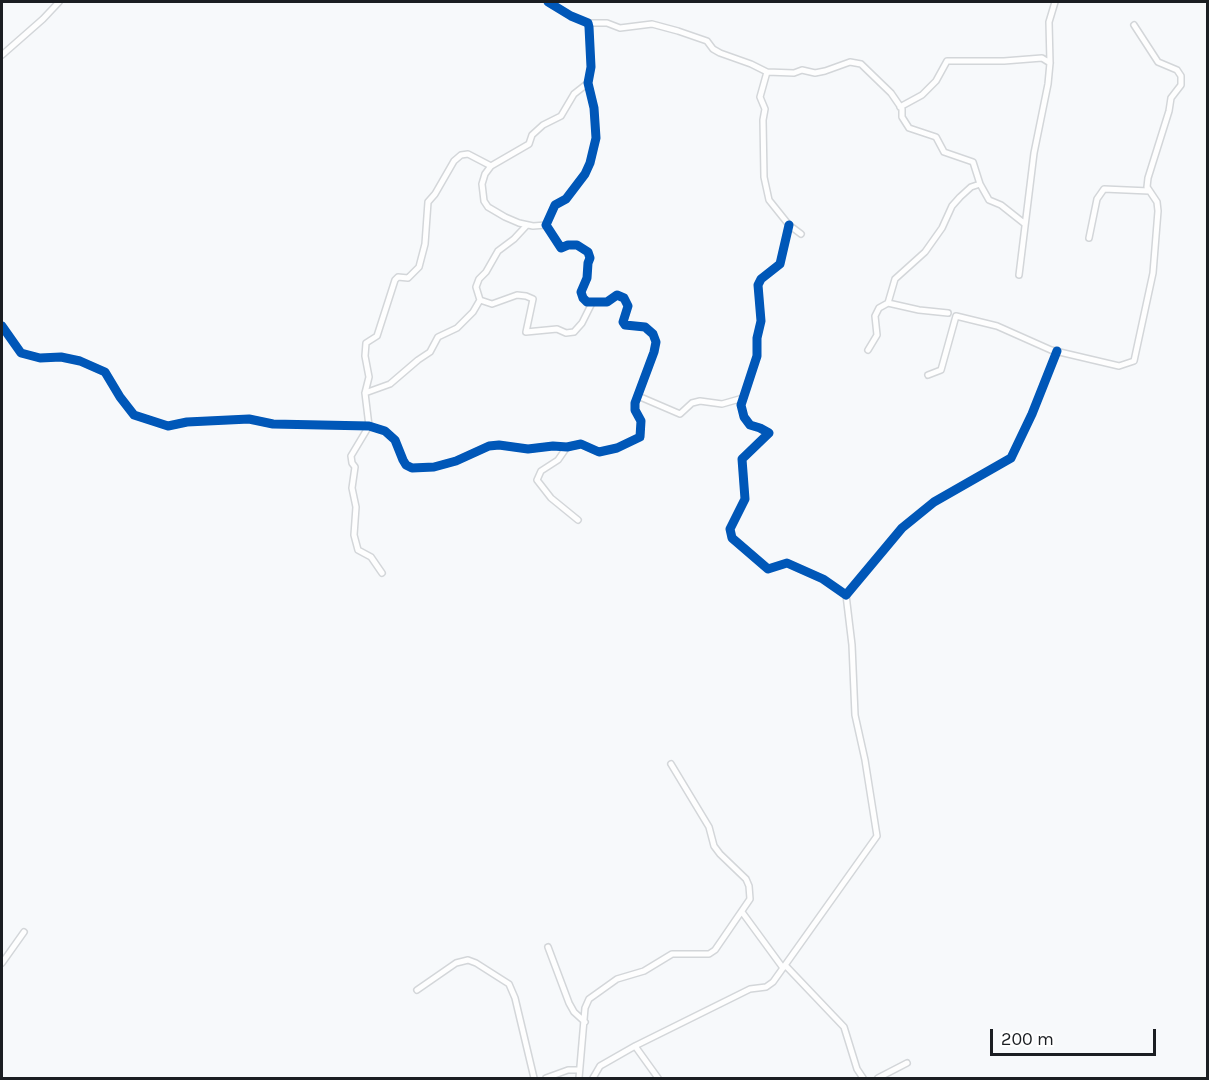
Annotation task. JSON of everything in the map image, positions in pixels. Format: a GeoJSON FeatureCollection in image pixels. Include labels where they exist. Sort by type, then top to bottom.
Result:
{"type":"FeatureCollection","features":[{"type":"Feature","properties":{"kind":"street"},"geometry":{"type":"LineString","coordinates":[[2,55],[59,2]]}},
{"type":"Feature","properties":{"kind":"street"},"geometry":{"type":"LineString","coordinates":[[548,2],[588,23],[607,24],[620,28],[652,24],[678,31],[707,41],[713,49],[720,53],[767,72],[794,73],[802,70],[815,73],[850,62],[861,64],[891,93],[909,128],[936,136],[944,152],[973,162],[980,184],[989,200],[1025,224]]}},
{"type":"Feature","properties":{"kind":"street"},"geometry":{"type":"LineString","coordinates":[[1019,275],[1034,153],[1050,63],[1049,22],[1055,2]]}},
{"type":"Feature","properties":{"kind":"street"},"geometry":{"type":"LineString","coordinates":[[546,225],[555,205],[566,199],[590,163],[596,138],[588,83],[591,67],[591,42],[588,23]]}},
{"type":"Feature","properties":{"kind":"street"},"geometry":{"type":"LineString","coordinates":[[928,375],[941,370],[956,316],[997,326],[1057,351],[1119,366],[1134,361],[1153,273],[1158,211],[1157,202],[1149,191],[1148,178],[1171,98],[1180,86],[1181,76],[1177,70],[1158,62],[1134,25]]}},
{"type":"Feature","properties":{"kind":"street"},"geometry":{"type":"LineString","coordinates":[[900,107],[922,95],[936,81],[947,61],[1042,58],[1050,63]]}},
{"type":"Feature","properties":{"kind":"street"},"geometry":{"type":"LineString","coordinates":[[767,72],[759,97],[765,109],[763,120],[764,177],[769,200],[789,225],[801,234]]}},
{"type":"Feature","properties":{"kind":"street"},"geometry":{"type":"LineString","coordinates":[[546,225],[527,225],[505,217],[488,207],[484,201],[482,184],[491,166],[529,144],[532,135],[543,125],[561,116],[574,94],[588,83]]}},
{"type":"Feature","properties":{"kind":"street"},"geometry":{"type":"LineString","coordinates":[[382,573],[371,557],[358,550],[354,535],[356,507],[352,480],[356,467],[352,463],[351,456],[369,426],[365,393],[369,377],[365,356],[366,344],[377,336],[395,280],[398,277],[408,278],[419,267],[425,244],[428,202],[454,161],[461,154],[468,154],[491,166]]}},
{"type":"Feature","properties":{"kind":"street"},"geometry":{"type":"LineString","coordinates":[[888,303],[895,279],[926,252],[942,228],[952,206],[960,197],[971,187],[980,184]]}},
{"type":"Feature","properties":{"kind":"street"},"geometry":{"type":"LineString","coordinates":[[1089,238],[1096,199],[1104,189],[1149,191]]}},
{"type":"Feature","properties":{"kind":"street"},"geometry":{"type":"LineString","coordinates":[[365,393],[390,384],[430,352],[438,337],[457,328],[473,312],[480,300],[476,287],[480,279],[498,251],[527,225]]}},
{"type":"Feature","properties":{"kind":"street"},"geometry":{"type":"LineString","coordinates":[[2,326],[21,354],[80,361],[105,372],[120,398],[134,415],[168,426],[188,422],[249,419],[273,424],[369,426],[385,431],[395,440],[406,465],[412,468],[434,467],[456,461],[489,446],[500,445],[528,449],[581,444],[599,452],[617,448],[640,437],[641,421],[635,410],[635,403],[656,342],[653,334],[645,327],[625,325],[623,322],[628,306],[624,298],[617,295],[607,302],[592,303],[583,298],[581,292],[587,278],[590,258],[588,252],[577,245],[561,248],[546,225]]}},
{"type":"Feature","properties":{"kind":"street"},"geometry":{"type":"LineString","coordinates":[[789,225],[780,264],[761,279],[758,285],[761,321],[756,338],[757,356],[741,405],[746,422],[769,434],[742,459],[745,499],[730,529],[732,538],[768,569],[787,564],[823,579],[846,595]]}},
{"type":"Feature","properties":{"kind":"street"},"geometry":{"type":"LineString","coordinates":[[480,300],[492,304],[517,295],[533,298],[526,332],[557,330],[566,333],[574,332],[582,323],[592,303]]}},
{"type":"Feature","properties":{"kind":"street"},"geometry":{"type":"LineString","coordinates":[[868,350],[877,335],[875,316],[879,308],[888,303],[919,310],[948,313]]}},
{"type":"Feature","properties":{"kind":"street"},"geometry":{"type":"LineString","coordinates":[[593,1078],[600,1066],[635,1046],[750,989],[766,987],[773,982],[877,836],[865,760],[855,716],[852,645],[846,595],[902,528],[934,502],[1011,458],[1032,414],[1057,351]]}},
{"type":"Feature","properties":{"kind":"street"},"geometry":{"type":"LineString","coordinates":[[638,396],[680,414],[692,403],[700,401],[722,404],[744,398]]}},
{"type":"Feature","properties":{"kind":"street"},"geometry":{"type":"LineString","coordinates":[[567,447],[558,460],[541,471],[537,480],[551,498],[578,520]]}},
{"type":"Feature","properties":{"kind":"street"},"geometry":{"type":"LineString","coordinates":[[579,1078],[585,1008],[589,999],[617,980],[644,972],[672,954],[709,954],[716,950],[750,899],[746,879],[714,846],[709,827],[670,764]]}},
{"type":"Feature","properties":{"kind":"street"},"geometry":{"type":"LineString","coordinates":[[742,912],[784,966],[844,1027],[857,1069],[863,1078]]}},
{"type":"Feature","properties":{"kind":"street"},"geometry":{"type":"LineString","coordinates":[[2,963],[24,933]]}},
{"type":"Feature","properties":{"kind":"street"},"geometry":{"type":"LineString","coordinates":[[548,947],[569,1003],[574,1012],[585,1022]]}},
{"type":"Feature","properties":{"kind":"street"},"geometry":{"type":"LineString","coordinates":[[417,990],[456,963],[468,960],[509,984],[515,998],[534,1078]]}},
{"type":"Feature","properties":{"kind":"street"},"geometry":{"type":"LineString","coordinates":[[635,1046],[658,1078]]}},
{"type":"Feature","properties":{"kind":"street"},"geometry":{"type":"LineString","coordinates":[[878,1078],[907,1063]]}},
{"type":"Feature","properties":{"kind":"street"},"geometry":{"type":"LineString","coordinates":[[546,1078],[568,1070],[579,1070]]}},
{"type":"Feature","properties":{"kind":"cycle path"},"geometry":{"type":"LineString","coordinates":[[2,326],[21,353],[40,358],[61,357],[80,361],[105,372],[134,415],[168,426],[187,422],[249,419],[273,424],[369,426],[385,431],[395,440],[406,465],[412,468],[434,467],[456,461],[489,446],[528,449],[581,444],[599,452],[617,448],[640,437],[641,421],[635,410],[635,403],[654,352],[656,342],[653,334],[645,327],[625,325],[623,322],[628,306],[624,298],[617,295],[607,302],[587,302],[583,298],[581,292],[587,278],[590,258],[588,252],[577,245],[561,248],[546,225],[555,205],[566,199],[585,174],[596,138],[594,108],[588,83],[591,67],[588,23],[548,2]]}},
{"type":"Feature","properties":{"kind":"cycle path"},"geometry":{"type":"LineString","coordinates":[[789,225],[780,264],[761,279],[758,285],[761,321],[757,338],[757,356],[741,405],[744,417],[750,425],[769,433],[742,459],[745,499],[730,529],[732,538],[768,569],[787,563],[823,579],[846,595],[902,528],[934,502],[1011,458],[1032,414],[1057,351]]}}]}
